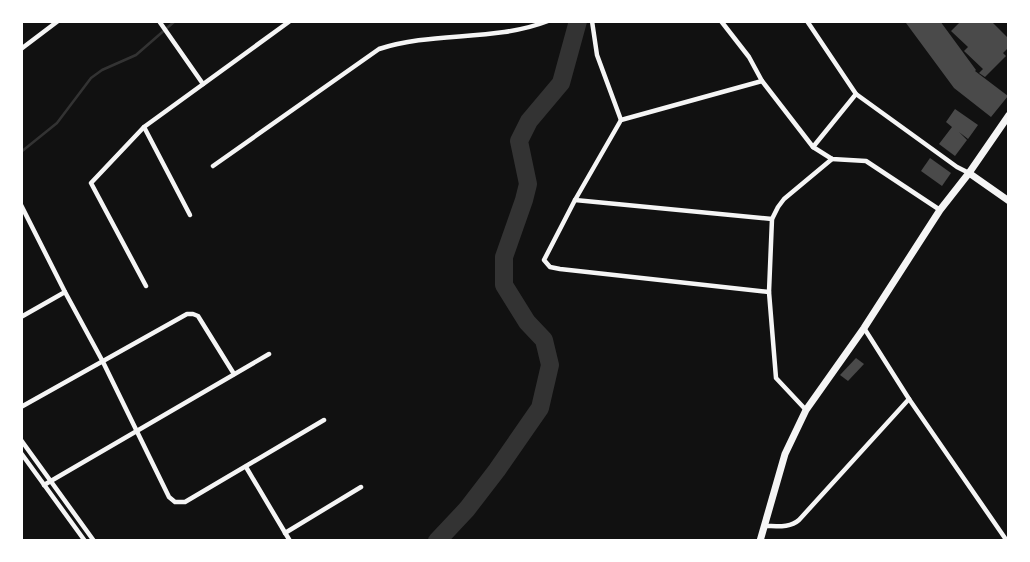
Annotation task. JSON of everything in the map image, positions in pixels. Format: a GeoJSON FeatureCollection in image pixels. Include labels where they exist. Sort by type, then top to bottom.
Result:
{"type":"FeatureCollection","features":[{"type":"Feature","properties":{"kind":"main road"},"geometry":{"type":"LineString","coordinates":[[760,541],[785,454],[806,410],[864,328],[940,210],[1009,115]]}},
{"type":"Feature","properties":{"kind":"main road"},"geometry":{"type":"LineString","coordinates":[[969,173],[1009,201]]}},
{"type":"Feature","properties":{"kind":"street"},"geometry":{"type":"LineString","coordinates":[[21,49],[58,21]]}},
{"type":"Feature","properties":{"kind":"street"},"geometry":{"type":"LineString","coordinates":[[159,21],[203,84]]}},
{"type":"Feature","properties":{"kind":"street"},"geometry":{"type":"LineString","coordinates":[[146,286],[91,183],[144,127],[290,21]]}},
{"type":"Feature","properties":{"kind":"street"},"geometry":{"type":"LineString","coordinates":[[213,166],[379,48],[399,42],[502,32],[548,21]]}},
{"type":"Feature","properties":{"kind":"street"},"geometry":{"type":"LineString","coordinates":[[592,21],[597,54],[621,120]]}},
{"type":"Feature","properties":{"kind":"street"},"geometry":{"type":"LineString","coordinates":[[721,21],[749,57],[762,81],[813,147],[832,159],[866,161],[940,210]]}},
{"type":"Feature","properties":{"kind":"street"},"geometry":{"type":"LineString","coordinates":[[807,21],[856,94],[969,173]]}},
{"type":"Feature","properties":{"kind":"street"},"geometry":{"type":"LineString","coordinates":[[762,81],[621,120],[544,257],[545,263],[560,270],[769,292]]}},
{"type":"Feature","properties":{"kind":"street"},"geometry":{"type":"LineString","coordinates":[[813,147],[856,94]]}},
{"type":"Feature","properties":{"kind":"street"},"geometry":{"type":"LineString","coordinates":[[144,127],[190,215]]}},
{"type":"Feature","properties":{"kind":"street"},"geometry":{"type":"LineString","coordinates":[[806,410],[776,379],[769,292],[772,219],[785,199],[832,159]]}},
{"type":"Feature","properties":{"kind":"street"},"geometry":{"type":"LineString","coordinates":[[575,200],[772,219]]}},
{"type":"Feature","properties":{"kind":"street"},"geometry":{"type":"LineString","coordinates":[[21,205],[103,362],[169,497],[175,502],[185,502],[324,420]]}},
{"type":"Feature","properties":{"kind":"street"},"geometry":{"type":"LineString","coordinates":[[21,317],[65,292]]}},
{"type":"Feature","properties":{"kind":"street"},"geometry":{"type":"LineString","coordinates":[[21,407],[187,314],[198,316],[234,374]]}},
{"type":"Feature","properties":{"kind":"street"},"geometry":{"type":"LineString","coordinates":[[864,328],[909,399],[1007,541]]}},
{"type":"Feature","properties":{"kind":"street"},"geometry":{"type":"LineString","coordinates":[[44,485],[269,354]]}},
{"type":"Feature","properties":{"kind":"street"},"geometry":{"type":"LineString","coordinates":[[765,526],[789,526],[799,520],[909,399]]}},
{"type":"Feature","properties":{"kind":"street"},"geometry":{"type":"LineString","coordinates":[[21,440],[94,541]]}},
{"type":"Feature","properties":{"kind":"street"},"geometry":{"type":"LineString","coordinates":[[21,453],[85,541]]}},
{"type":"Feature","properties":{"kind":"street"},"geometry":{"type":"LineString","coordinates":[[246,467],[290,541]]}},
{"type":"Feature","properties":{"kind":"street"},"geometry":{"type":"LineString","coordinates":[[285,533],[361,487]]}},
{"type":"Feature","properties":{"kind":"building"},"geometry":{"type":"Polygon","coordinates":[[[940,21],[975,71],[1008,96],[991,117],[954,88],[906,23],[940,21]]]}},
{"type":"Feature","properties":{"kind":"building"},"geometry":{"type":"Polygon","coordinates":[[[961,21],[991,21],[1009,39],[1009,47],[1003,53],[1006,56],[985,77],[979,73],[983,69],[964,51],[968,47],[951,31],[961,21]]]}},
{"type":"Feature","properties":{"kind":"building"},"geometry":{"type":"Polygon","coordinates":[[[955,109],[978,125],[968,139],[959,132],[967,140],[955,156],[939,144],[952,127],[946,122],[955,109]]]}},
{"type":"Feature","properties":{"kind":"building"},"geometry":{"type":"Polygon","coordinates":[[[930,158],[951,173],[942,186],[921,171],[930,158]]]}},
{"type":"Feature","properties":{"kind":"building"},"geometry":{"type":"Polygon","coordinates":[[[856,358],[864,364],[848,381],[840,375],[856,358]]]}},
{"type":"Feature","properties":{"kind":"waterway"},"geometry":{"type":"LineString","coordinates":[[21,152],[57,123],[91,78],[102,70],[136,55],[175,21]]}},
{"type":"Feature","properties":{"kind":"waterway"},"geometry":{"type":"LineString","coordinates":[[437,541],[467,509],[540,408],[550,365],[544,340],[527,322],[504,285],[504,257],[528,184],[519,141],[529,121],[561,83],[578,21]]}}]}
